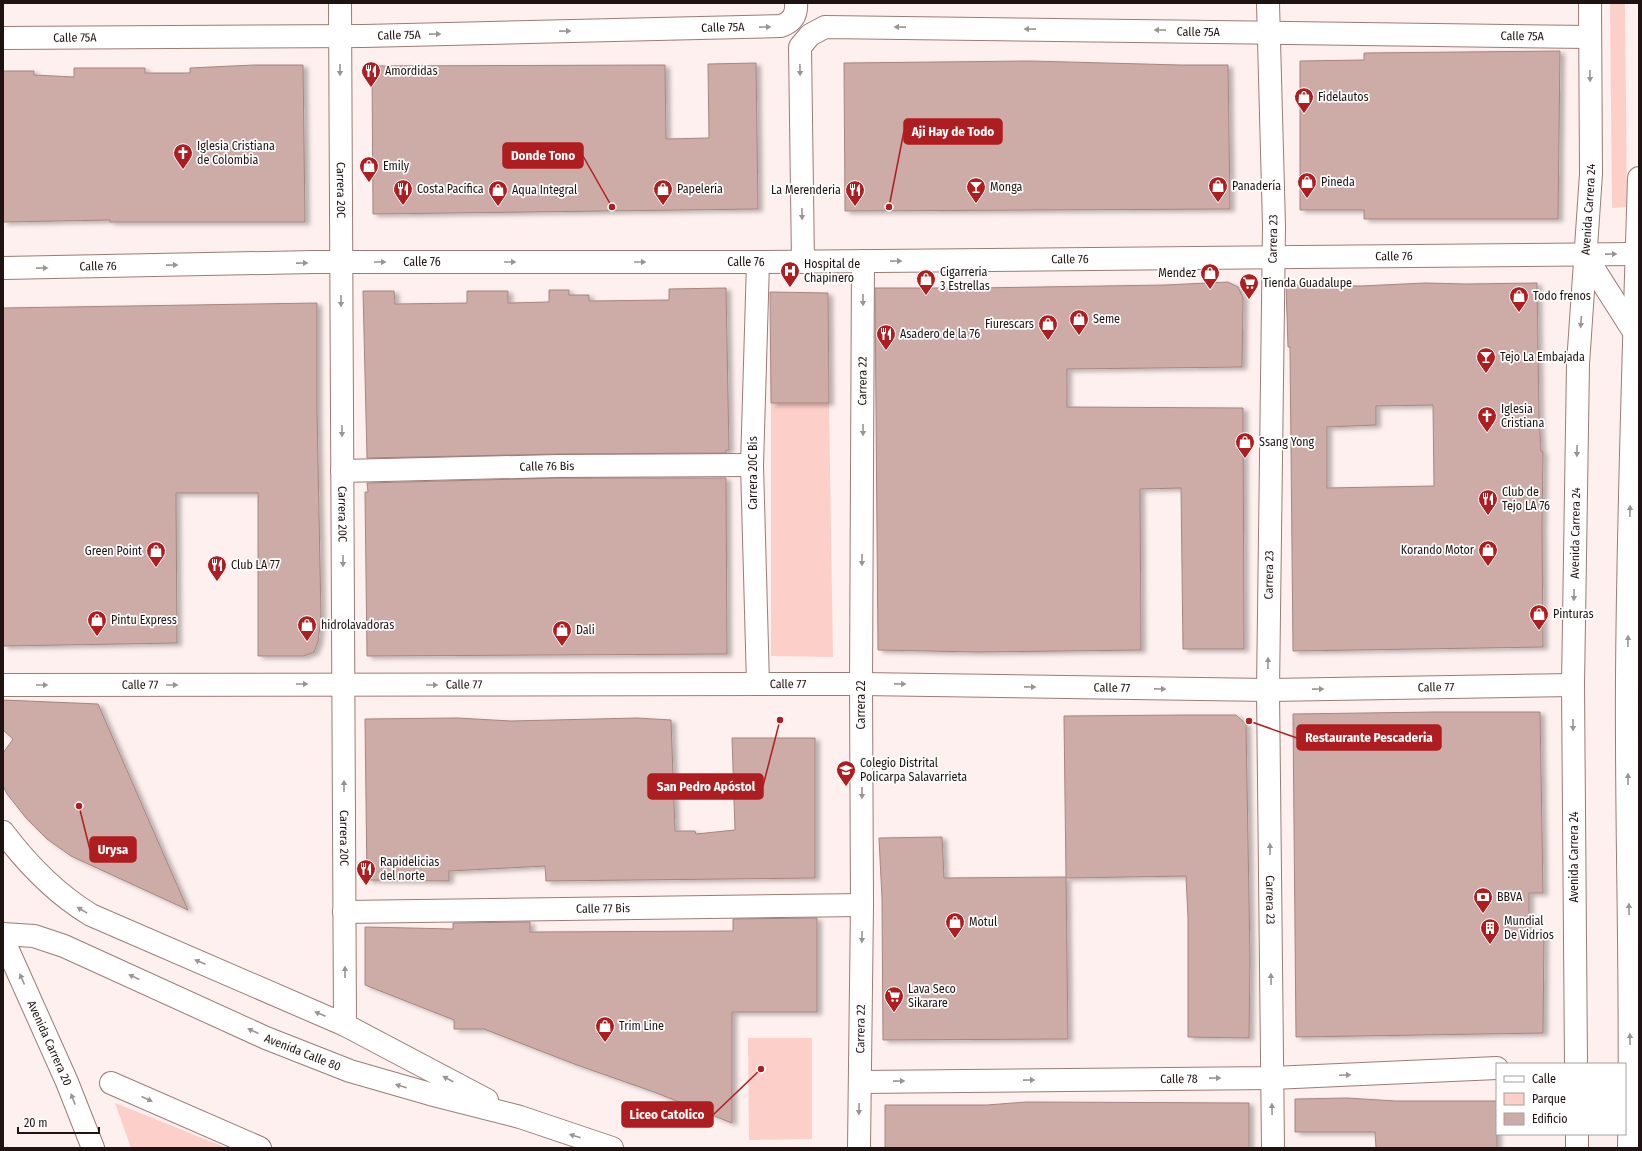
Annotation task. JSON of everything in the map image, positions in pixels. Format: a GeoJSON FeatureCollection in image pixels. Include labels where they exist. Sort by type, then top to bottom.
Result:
{"type":"FeatureCollection","features":[{"type":"Feature","properties":{"kind":"main road","name":"Carrera 20C"},"geometry":{"type":"LineString","coordinates":[[340,3],[345,1025]]}},
{"type":"Feature","properties":{"kind":"main road","name":"Carrera 23"},"geometry":{"type":"LineString","coordinates":[[1268,3],[1274,226],[1268,690],[1273,1148]]}},
{"type":"Feature","properties":{"kind":"main road","name":"Avenida Carrera 24"},"geometry":{"type":"LineString","coordinates":[[1576,1063],[1573,684],[1578,364],[1591,174],[1590,3]]}},
{"type":"Feature","properties":{"kind":"main road","name":"Calle 75A"},"geometry":{"type":"LineString","coordinates":[[3,38],[340,36],[781,26],[794,11]]}},
{"type":"Feature","properties":{"kind":"main road","name":"Calle 75A"},"geometry":{"type":"LineString","coordinates":[[803,262],[800,47],[810,35],[825,27],[1590,37]]}},
{"type":"Feature","properties":{"kind":"main road"},"geometry":{"type":"LineString","coordinates":[[1629,1148],[1635,1068],[1633,680],[1639,178]]}},
{"type":"Feature","properties":{"kind":"main road","name":"Calle 76"},"geometry":{"type":"LineString","coordinates":[[3,268],[341,262],[803,262],[1637,254]]}},
{"type":"Feature","properties":{"kind":"main road"},"geometry":{"type":"LineString","coordinates":[[1585,255],[1637,335]]}},
{"type":"Feature","properties":{"kind":"main road","name":"Carrera 22"},"geometry":{"type":"LineString","coordinates":[[859,1148],[862,905],[861,684],[863,261]]}},
{"type":"Feature","properties":{"kind":"main road","name":"Carrera 20C Bis"},"geometry":{"type":"LineString","coordinates":[[758,262],[752,465],[758,684]]}},
{"type":"Feature","properties":{"kind":"main road","name":"Calle 76 Bis"},"geometry":{"type":"LineString","coordinates":[[342,471],[558,466],[752,465]]}},
{"type":"Feature","properties":{"kind":"main road","name":"Calle 77"},"geometry":{"type":"LineString","coordinates":[[3,685],[861,684],[1268,690],[1573,684]]}},
{"type":"Feature","properties":{"kind":"main road"},"geometry":{"type":"LineString","coordinates":[[3,832],[21,856],[48,883],[71,903],[91,915],[345,1025],[520,1117]]}},
{"type":"Feature","properties":{"kind":"main road","name":"Calle 77 Bis"},"geometry":{"type":"LineString","coordinates":[[344,912],[862,905]]}},
{"type":"Feature","properties":{"kind":"main road","name":"Avenida Calle 80"},"geometry":{"type":"LineString","coordinates":[[3,934],[34,936],[64,946],[266,1038],[350,1071],[430,1094],[520,1117],[612,1148]]}},
{"type":"Feature","properties":{"kind":"main road","name":"Avenida Carrera 20"},"geometry":{"type":"LineString","coordinates":[[3,939],[67,1082],[92,1148]]}},
{"type":"Feature","properties":{"kind":"main road","name":"Calle 78"},"geometry":{"type":"LineString","coordinates":[[860,1082],[1272,1078],[1496,1068]]}},
{"type":"Feature","properties":{"kind":"main road"},"geometry":{"type":"LineString","coordinates":[[111,1083],[260,1148]]}},
{"type":"Feature","properties":{"kind":"main road"},"geometry":{"type":"LineString","coordinates":[[1576,1135],[1577,1148]]}},
{"type":"Feature","properties":{"kind":"green space"},"geometry":{"type":"Polygon","coordinates":[[[1610,3],[1625,3],[1627,207],[1612,208],[1610,3]]]}},
{"type":"Feature","properties":{"kind":"green space"},"geometry":{"type":"Polygon","coordinates":[[[771,403],[829,403],[833,657],[771,656],[771,403]]]}},
{"type":"Feature","properties":{"kind":"green space"},"geometry":{"type":"Polygon","coordinates":[[[748,1038],[812,1038],[812,1139],[749,1140],[748,1038]]]}},
{"type":"Feature","properties":{"kind":"green space"},"geometry":{"type":"Polygon","coordinates":[[[115,1103],[227,1148],[131,1148],[115,1103]]]}},
{"type":"Feature","properties":{"kind":"building"},"geometry":{"type":"Polygon","coordinates":[[[1560,51],[1558,219],[1364,219],[1364,210],[1300,210],[1300,61],[1364,60],[1364,53],[1560,51]]]}},
{"type":"Feature","properties":{"kind":"building"},"geometry":{"type":"Polygon","coordinates":[[[1030,61],[1228,65],[1230,209],[845,211],[844,63],[1030,61]]]}},
{"type":"Feature","properties":{"kind":"building"},"geometry":{"type":"Polygon","coordinates":[[[756,63],[758,209],[373,214],[372,66],[665,65],[666,139],[709,138],[708,64],[756,63]]]}},
{"type":"Feature","properties":{"kind":"building"},"geometry":{"type":"Polygon","coordinates":[[[254,65],[303,65],[305,222],[110,222],[110,220],[3,222],[3,71],[34,71],[34,75],[74,77],[74,68],[145,68],[145,73],[190,73],[190,68],[254,65]]]}},
{"type":"Feature","properties":{"kind":"building"},"geometry":{"type":"Polygon","coordinates":[[[1228,282],[1238,287],[1243,298],[1242,367],[1067,369],[1067,407],[1243,408],[1244,649],[1183,649],[1181,488],[1140,489],[1141,650],[979,652],[878,650],[875,288],[1165,285],[1228,282]]]}},
{"type":"Feature","properties":{"kind":"building"},"geometry":{"type":"Polygon","coordinates":[[[1425,283],[1537,283],[1539,415],[1541,451],[1543,452],[1543,647],[1293,651],[1290,347],[1288,347],[1286,285],[1361,286],[1425,283]],[[1433,405],[1376,406],[1376,425],[1327,427],[1327,488],[1434,486],[1433,405]]]}},
{"type":"Feature","properties":{"kind":"building"},"geometry":{"type":"Polygon","coordinates":[[[726,288],[729,450],[726,450],[726,453],[558,454],[367,458],[363,291],[394,291],[395,304],[467,303],[467,291],[508,291],[508,303],[549,302],[549,290],[569,290],[569,295],[589,295],[589,301],[669,300],[669,289],[726,288]]]}},
{"type":"Feature","properties":{"kind":"building"},"geometry":{"type":"Polygon","coordinates":[[[770,292],[828,293],[829,403],[771,403],[770,292]]]}},
{"type":"Feature","properties":{"kind":"building"},"geometry":{"type":"Polygon","coordinates":[[[317,303],[317,411],[321,617],[318,642],[314,652],[304,656],[258,656],[258,493],[176,493],[177,643],[3,646],[3,308],[317,303]]]}},
{"type":"Feature","properties":{"kind":"building"},"geometry":{"type":"Polygon","coordinates":[[[558,478],[726,478],[727,654],[367,656],[365,492],[368,492],[367,483],[558,478]]]}},
{"type":"Feature","properties":{"kind":"building"},"geometry":{"type":"Polygon","coordinates":[[[3,700],[98,704],[188,910],[71,856],[47,839],[26,818],[7,794],[3,786],[3,753],[13,739],[3,730],[3,700]]]}},
{"type":"Feature","properties":{"kind":"building"},"geometry":{"type":"Polygon","coordinates":[[[1540,712],[1543,893],[1529,893],[1529,934],[1544,934],[1543,1033],[1296,1037],[1293,714],[1540,712]]]}},
{"type":"Feature","properties":{"kind":"building"},"geometry":{"type":"Polygon","coordinates":[[[1236,715],[1246,724],[1250,958],[1249,1038],[1188,1037],[1188,918],[1186,876],[1066,878],[1068,1039],[883,1040],[882,899],[879,838],[942,837],[944,878],[1066,877],[1064,716],[1236,715]]]}},
{"type":"Feature","properties":{"kind":"building"},"geometry":{"type":"Polygon","coordinates":[[[457,718],[511,721],[637,718],[671,720],[675,831],[695,831],[696,834],[735,830],[732,738],[815,738],[815,878],[546,881],[545,866],[449,871],[449,881],[367,880],[365,719],[457,718]]]}},
{"type":"Feature","properties":{"kind":"building"},"geometry":{"type":"Polygon","coordinates":[[[817,918],[817,1012],[732,1012],[732,1123],[654,1092],[577,1065],[484,1029],[454,1029],[454,1020],[365,985],[365,927],[453,929],[453,923],[530,922],[530,932],[733,931],[733,919],[817,918]]]}},
{"type":"Feature","properties":{"kind":"building"},"geometry":{"type":"Polygon","coordinates":[[[1347,1098],[1395,1101],[1496,1101],[1497,1148],[1376,1148],[1375,1132],[1295,1132],[1295,1099],[1347,1098]]]}},
{"type":"Feature","properties":{"kind":"building"},"geometry":{"type":"Polygon","coordinates":[[[1026,1102],[1249,1103],[1249,1148],[885,1148],[885,1105],[987,1105],[1026,1102]]]}},
{"type":"Feature","properties":{"kind":"place","name":"Amordidas"},"geometry":{"type":"Point","coordinates":[371,88]}},
{"type":"Feature","properties":{"kind":"place","name":"Fidelautos"},"geometry":{"type":"Point","coordinates":[1304,114]}},
{"type":"Feature","properties":{"kind":"place","name":"Iglesia Cristiana de Colombia"},"geometry":{"type":"Point","coordinates":[183,170]}},
{"type":"Feature","properties":{"kind":"place","name":"Emily"},"geometry":{"type":"Point","coordinates":[369,183]}},
{"type":"Feature","properties":{"kind":"place","name":"Pineda"},"geometry":{"type":"Point","coordinates":[1307,199]}},
{"type":"Feature","properties":{"kind":"place","name":"Panadería"},"geometry":{"type":"Point","coordinates":[1218,203]}},
{"type":"Feature","properties":{"kind":"place","name":"Monga"},"geometry":{"type":"Point","coordinates":[976,204]}},
{"type":"Feature","properties":{"kind":"place","name":"Costa Pacífica"},"geometry":{"type":"Point","coordinates":[403,206]}},
{"type":"Feature","properties":{"kind":"place","name":"Papelería"},"geometry":{"type":"Point","coordinates":[663,206]}},
{"type":"Feature","properties":{"kind":"place","name":"Aqua Integral"},"geometry":{"type":"Point","coordinates":[498,207]}},
{"type":"Feature","properties":{"kind":"place","name":"Donde Tono"},"geometry":{"type":"Point","coordinates":[612,207]}},
{"type":"Feature","properties":{"kind":"place","name":"La Merenderia"},"geometry":{"type":"Point","coordinates":[855,207]}},
{"type":"Feature","properties":{"kind":"place","name":"Aji Hay de Todo"},"geometry":{"type":"Point","coordinates":[889,207]}},
{"type":"Feature","properties":{"kind":"place","name":"Hospital de Chapinero"},"geometry":{"type":"Point","coordinates":[790,288]}},
{"type":"Feature","properties":{"kind":"place","name":"Mendez"},"geometry":{"type":"Point","coordinates":[1210,290]}},
{"type":"Feature","properties":{"kind":"place","name":"Cigarreria 3 Estrellas"},"geometry":{"type":"Point","coordinates":[926,296]}},
{"type":"Feature","properties":{"kind":"place","name":"Tienda Guadalupe"},"geometry":{"type":"Point","coordinates":[1249,300]}},
{"type":"Feature","properties":{"kind":"place","name":"Todo frenos"},"geometry":{"type":"Point","coordinates":[1519,313]}},
{"type":"Feature","properties":{"kind":"place","name":"Seme"},"geometry":{"type":"Point","coordinates":[1079,336]}},
{"type":"Feature","properties":{"kind":"place","name":"Fiurescars"},"geometry":{"type":"Point","coordinates":[1048,341]}},
{"type":"Feature","properties":{"kind":"place","name":"Asadero de la 76"},"geometry":{"type":"Point","coordinates":[886,351]}},
{"type":"Feature","properties":{"kind":"place","name":"Tejo La Embajada"},"geometry":{"type":"Point","coordinates":[1486,374]}},
{"type":"Feature","properties":{"kind":"place","name":"Iglesia Cristiana"},"geometry":{"type":"Point","coordinates":[1487,433]}},
{"type":"Feature","properties":{"kind":"place","name":"Ssang Yong"},"geometry":{"type":"Point","coordinates":[1245,459]}},
{"type":"Feature","properties":{"kind":"place","name":"Club de Tejo LA 76"},"geometry":{"type":"Point","coordinates":[1488,516]}},
{"type":"Feature","properties":{"kind":"place","name":"Korando Motor"},"geometry":{"type":"Point","coordinates":[1488,567]}},
{"type":"Feature","properties":{"kind":"place","name":"Green Point"},"geometry":{"type":"Point","coordinates":[156,568]}},
{"type":"Feature","properties":{"kind":"place","name":"Club LA 77"},"geometry":{"type":"Point","coordinates":[217,582]}},
{"type":"Feature","properties":{"kind":"place","name":"Pinturas"},"geometry":{"type":"Point","coordinates":[1539,631]}},
{"type":"Feature","properties":{"kind":"place","name":"Pintu Express"},"geometry":{"type":"Point","coordinates":[97,637]}},
{"type":"Feature","properties":{"kind":"place","name":"hidrolavadoras"},"geometry":{"type":"Point","coordinates":[307,642]}},
{"type":"Feature","properties":{"kind":"place","name":"Dali"},"geometry":{"type":"Point","coordinates":[562,647]}},
{"type":"Feature","properties":{"kind":"place","name":"San Pedro Apóstol"},"geometry":{"type":"Point","coordinates":[780,720]}},
{"type":"Feature","properties":{"kind":"place","name":"Restaurante Pescaderia"},"geometry":{"type":"Point","coordinates":[1249,721]}},
{"type":"Feature","properties":{"kind":"place","name":"Colegio Distrital Policarpa Salavarrieta"},"geometry":{"type":"Point","coordinates":[846,787]}},
{"type":"Feature","properties":{"kind":"place","name":"Urysa"},"geometry":{"type":"Point","coordinates":[79,806]}},
{"type":"Feature","properties":{"kind":"place","name":"Rapidelicias del norte"},"geometry":{"type":"Point","coordinates":[366,886]}},
{"type":"Feature","properties":{"kind":"place","name":"BBVA"},"geometry":{"type":"Point","coordinates":[1483,914]}},
{"type":"Feature","properties":{"kind":"place","name":"Motul"},"geometry":{"type":"Point","coordinates":[955,939]}},
{"type":"Feature","properties":{"kind":"place","name":"Mundial De Vidrios"},"geometry":{"type":"Point","coordinates":[1490,945]}},
{"type":"Feature","properties":{"kind":"place","name":"Lava Seco Sikarare"},"geometry":{"type":"Point","coordinates":[894,1013]}},
{"type":"Feature","properties":{"kind":"place","name":"Trim Line"},"geometry":{"type":"Point","coordinates":[605,1043]}},
{"type":"Feature","properties":{"kind":"place","name":"Liceo Catolico"},"geometry":{"type":"Point","coordinates":[761,1069]}}]}
